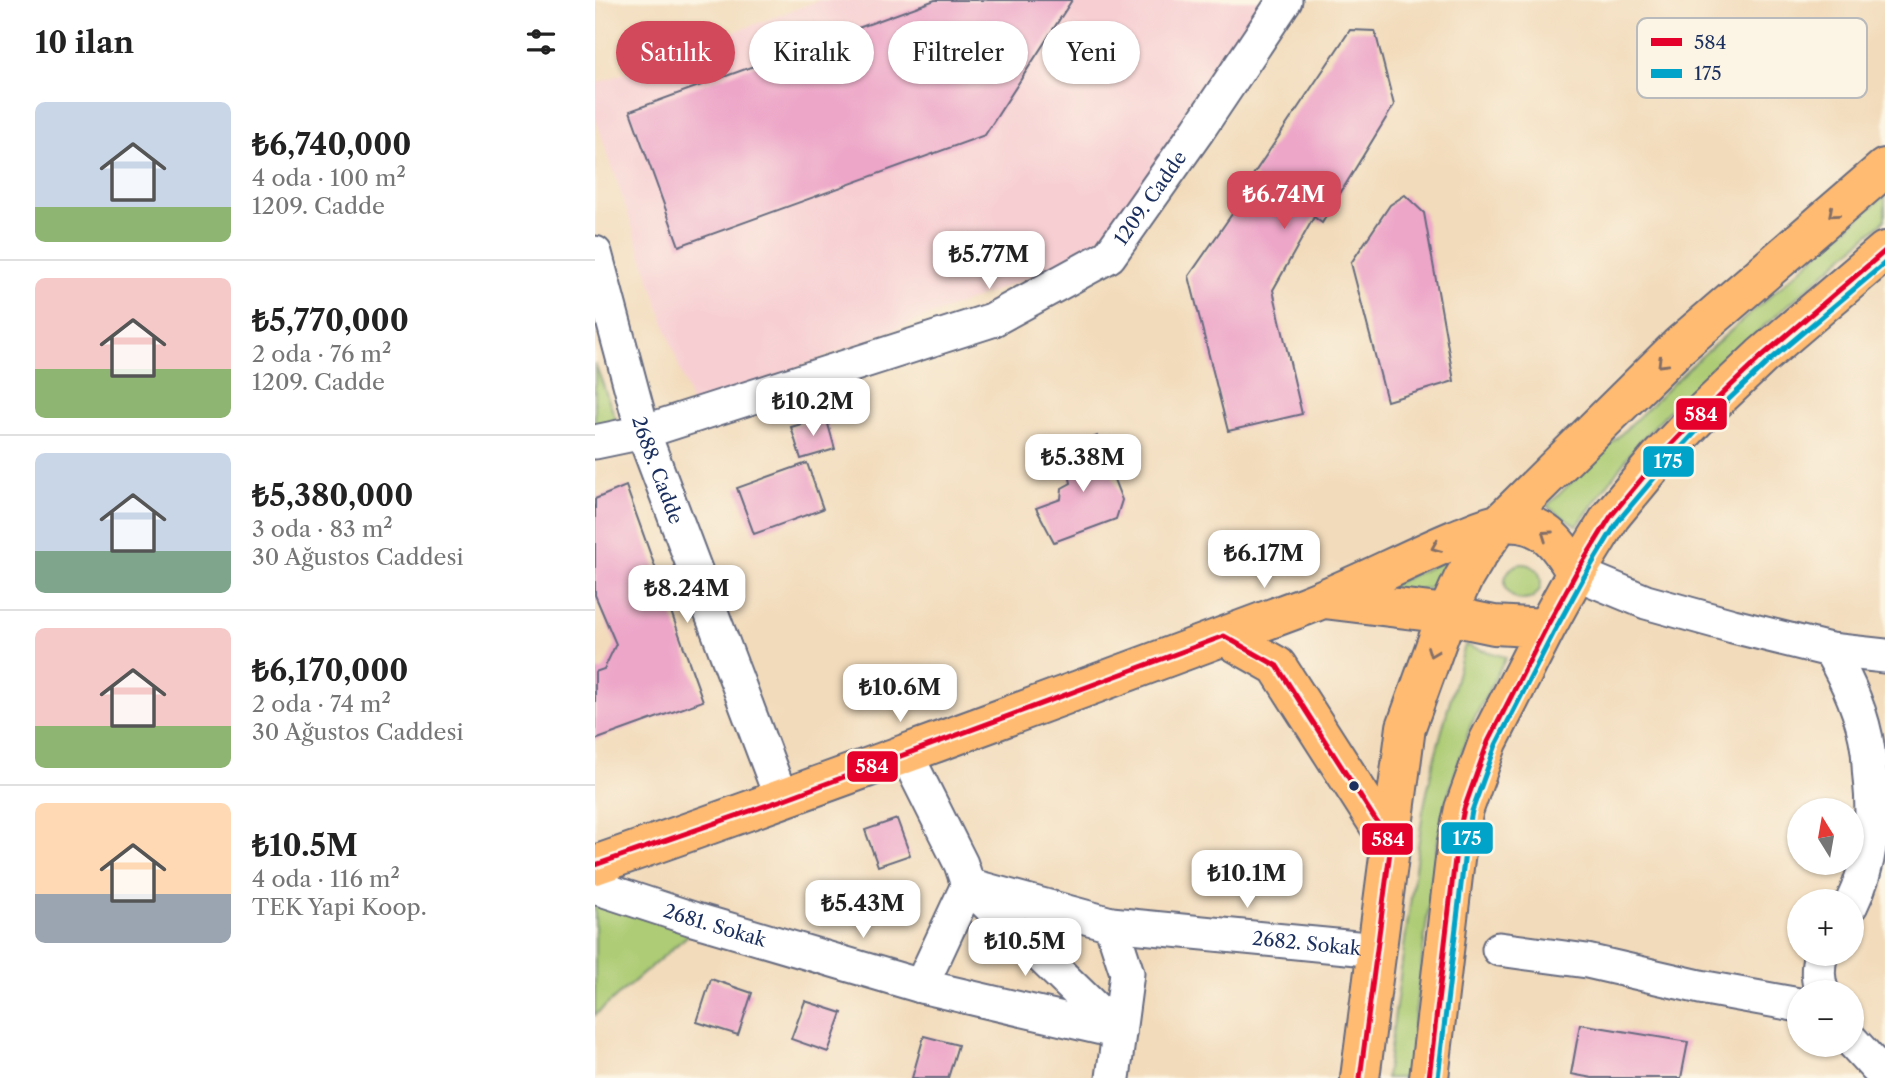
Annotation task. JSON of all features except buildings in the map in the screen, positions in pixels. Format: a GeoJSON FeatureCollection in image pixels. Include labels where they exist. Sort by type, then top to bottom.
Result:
{"type":"FeatureCollection","features":[{"type":"Feature","properties":{"kind":"main road"},"geometry":{"type":"LineString","coordinates":[[1360,1078],[1406,727],[1447,614],[1463,579],[1500,523],[1679,346],[1885,168]]}},
{"type":"Feature","properties":{"kind":"main road"},"geometry":{"type":"LineString","coordinates":[[1429,1078],[1457,842],[1464,809],[1488,741],[1576,573],[1611,516],[1659,458],[1698,417],[1762,356],[1885,251]]}},
{"type":"Feature","properties":{"kind":"main road"},"geometry":{"type":"LineString","coordinates":[[595,865],[782,800],[1324,599],[1420,554],[1500,523],[1532,526],[1547,534],[1561,547],[1576,573]]}},
{"type":"Feature","properties":{"kind":"main road"},"geometry":{"type":"LineString","coordinates":[[1324,599],[1447,614],[1494,625],[1546,628]]}},
{"type":"Feature","properties":{"kind":"main road"},"geometry":{"type":"LineString","coordinates":[[1224,636],[1277,666],[1391,844]]}},
{"type":"Feature","properties":{"kind":"street","name":"1209. Cadde"},"geometry":{"type":"LineString","coordinates":[[595,442],[643,432],[992,320],[1109,256],[1285,0]]}},
{"type":"Feature","properties":{"kind":"street","name":"2688. Cadde"},"geometry":{"type":"LineString","coordinates":[[595,253],[643,432],[782,800]]}},
{"type":"Feature","properties":{"kind":"street"},"geometry":{"type":"LineString","coordinates":[[1576,573],[1646,602],[1733,626],[1830,650],[1885,656]]}},
{"type":"Feature","properties":{"kind":"street"},"geometry":{"type":"LineString","coordinates":[[1830,650],[1845,675],[1864,726],[1873,799],[1871,844],[1858,889]]}},
{"type":"Feature","properties":{"kind":"street"},"geometry":{"type":"LineString","coordinates":[[906,754],[961,864],[968,885],[1119,1032]]}},
{"type":"Feature","properties":{"kind":"street"},"geometry":{"type":"LineString","coordinates":[[921,986],[968,885]]}},
{"type":"Feature","properties":{"kind":"street","name":"2682. Sokak"},"geometry":{"type":"LineString","coordinates":[[968,885],[1111,924],[1377,950]]}},
{"type":"Feature","properties":{"kind":"street","name":"2681. Sokak"},"geometry":{"type":"LineString","coordinates":[[595,887],[693,919],[921,986],[1119,1032]]}},
{"type":"Feature","properties":{"kind":"street"},"geometry":{"type":"LineString","coordinates":[[1111,924],[1127,973],[1113,1078]]}},
{"type":"Feature","properties":{"kind":"street"},"geometry":{"type":"LineString","coordinates":[[1499,949],[1587,961],[1700,987],[1787,1003]]}},
{"type":"Feature","properties":{"kind":"street"},"geometry":{"type":"LineString","coordinates":[[1864,1054],[1885,1077]]}},
{"type":"Feature","properties":{"kind":"shaded area"},"geometry":{"type":"Polygon","coordinates":[[[820,0],[1263,0],[1132,201],[1084,256],[693,408],[595,116],[595,84],[616,76],[616,84],[735,84],[735,32],[749,27],[749,84],[874,84],[874,21],[764,21],[820,0]]]}},
{"type":"Feature","properties":{"kind":"green space"},"geometry":{"type":"Polygon","coordinates":[[[1885,195],[1885,220],[1676,403],[1635,447],[1577,526],[1547,506],[1695,362],[1885,195]]]}},
{"type":"Feature","properties":{"kind":"green space"},"geometry":{"type":"Polygon","coordinates":[[[595,363],[620,431],[595,435],[595,363]]]}},
{"type":"Feature","properties":{"kind":"green space"},"geometry":{"type":"Polygon","coordinates":[[[1448,559],[1435,588],[1376,592],[1448,559]]]}},
{"type":"Feature","properties":{"kind":"green space"},"geometry":{"type":"Polygon","coordinates":[[[1523,564],[1536,569],[1541,582],[1536,595],[1523,600],[1510,595],[1505,582],[1510,569],[1523,564]]]}},
{"type":"Feature","properties":{"kind":"green space"},"geometry":{"type":"Polygon","coordinates":[[[1465,645],[1506,657],[1470,727],[1445,805],[1435,856],[1407,1078],[1386,1078],[1423,811],[1465,645]]]}},
{"type":"Feature","properties":{"kind":"green space"},"geometry":{"type":"Polygon","coordinates":[[[595,895],[694,930],[595,1015],[595,895]]]}},
{"type":"Feature","properties":{"kind":"transit line","name":"584"},"geometry":{"type":"LineString","coordinates":[[1429,1078],[1457,842],[1464,809],[1488,742],[1576,573],[1611,516],[1659,458],[1698,417],[1762,356],[1885,251]]}},
{"type":"Feature","properties":{"kind":"transit line","name":"175"},"geometry":{"type":"LineString","coordinates":[[1438,1078],[1472,811],[1496,745],[1584,577],[1618,521],[1704,423],[1768,362],[1885,263]]}},
{"type":"Feature","properties":{"kind":"transit line","name":"584"},"geometry":{"type":"LineString","coordinates":[[595,865],[782,800],[1224,636],[1277,666],[1391,844],[1360,1078]]}}]}
